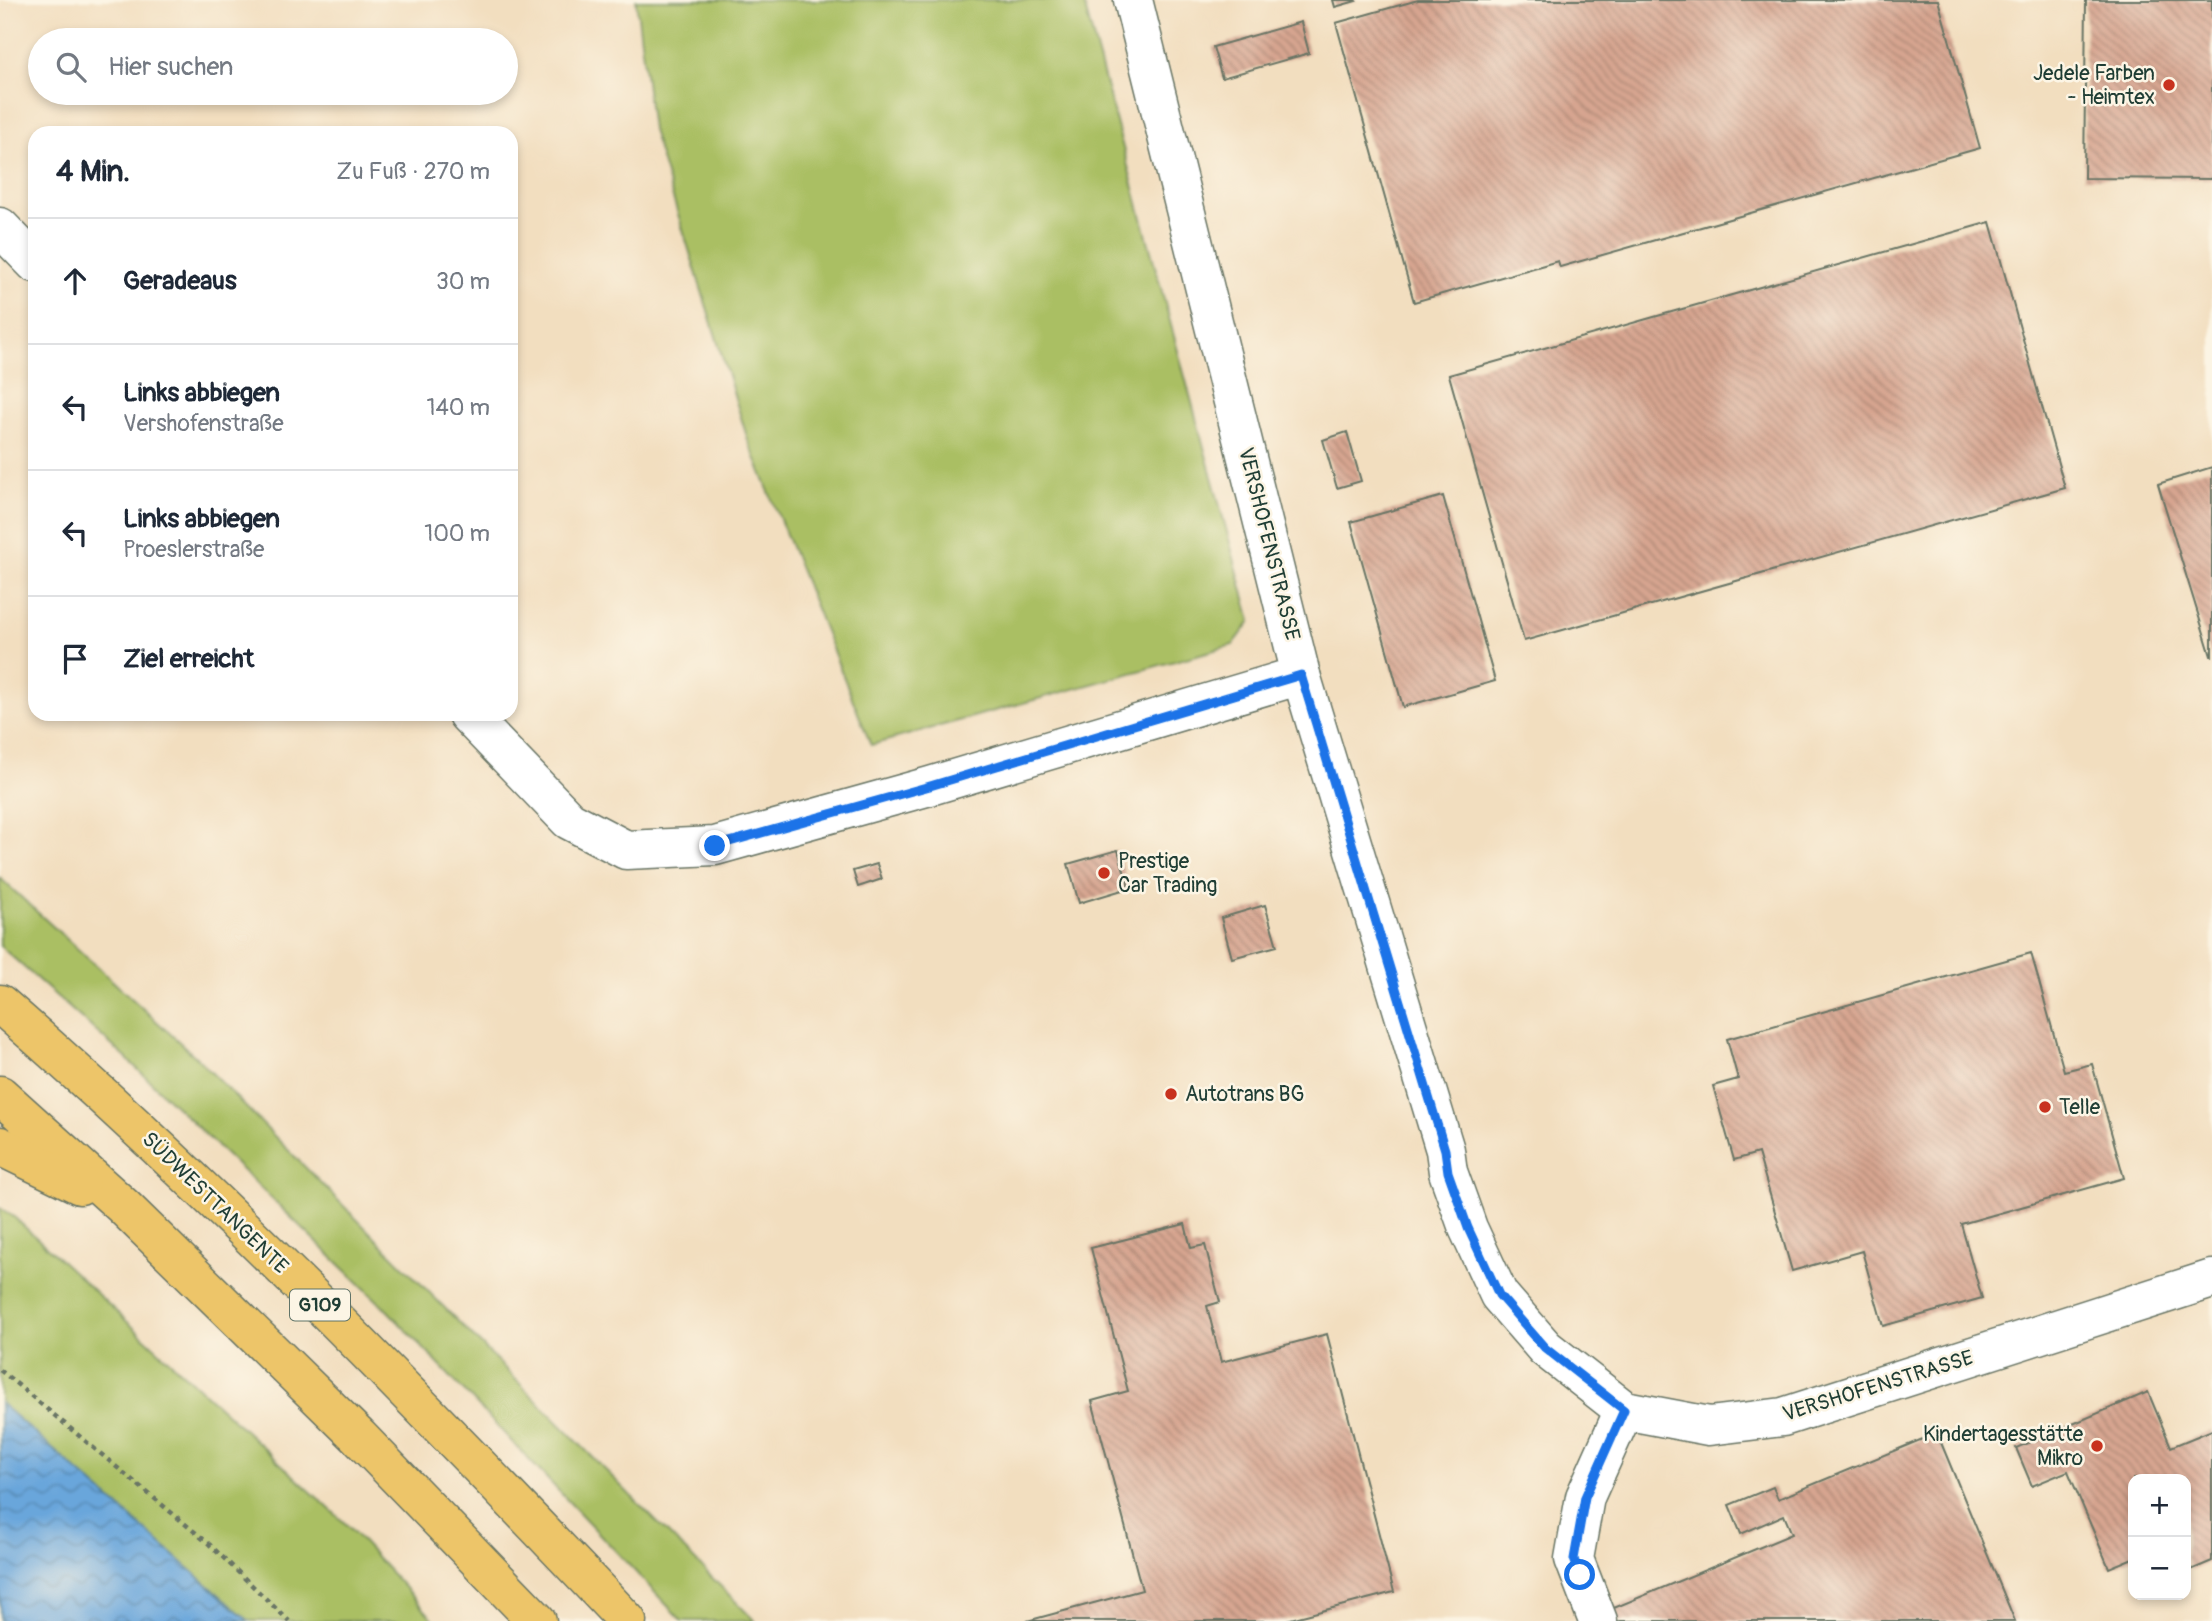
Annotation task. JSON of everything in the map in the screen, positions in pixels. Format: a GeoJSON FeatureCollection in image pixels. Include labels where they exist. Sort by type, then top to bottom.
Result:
{"type":"FeatureCollection","features":[{"type":"Feature","properties":{"kind":"highway","name":"SÜDWESTTANGENTE"},"geometry":{"type":"LineString","coordinates":[[0,1004],[107,1100],[279,1264],[492,1479],[627,1621]]}},
{"type":"Feature","properties":{"kind":"highway"},"geometry":{"type":"LineString","coordinates":[[0,1096],[122,1206],[359,1437],[537,1621]]}},
{"type":"Feature","properties":{"kind":"highway"},"geometry":{"type":"LineString","coordinates":[[0,1146],[122,1206]]}},
{"type":"Feature","properties":{"kind":"street","name":"VERSHOFENSTRASSE"},"geometry":{"type":"LineString","coordinates":[[1133,0],[1301,675],[1445,1150],[1448,1172],[1468,1228],[1499,1295],[1545,1348],[1624,1410],[1709,1426],[1783,1417],[2212,1279]]}},
{"type":"Feature","properties":{"kind":"street"},"geometry":{"type":"LineString","coordinates":[[0,227],[28,256]]}},
{"type":"Feature","properties":{"kind":"street"},"geometry":{"type":"LineString","coordinates":[[474,721],[569,820],[626,850],[715,846],[930,786],[1301,675]]}},
{"type":"Feature","properties":{"kind":"street"},"geometry":{"type":"LineString","coordinates":[[1598,1621],[1574,1559],[1585,1497],[1624,1410]]}},
{"type":"Feature","properties":{"kind":"path"},"geometry":{"type":"LineString","coordinates":[[0,1370],[208,1544],[289,1621]]}},
{"type":"Feature","properties":{"kind":"green space"},"geometry":{"type":"Polygon","coordinates":[[[636,0],[1083,0],[1251,621],[1233,645],[871,745],[748,440],[652,130],[636,0]]]}},
{"type":"Feature","properties":{"kind":"green space"},"geometry":{"type":"Polygon","coordinates":[[[0,878],[199,1060],[755,1621],[682,1621],[389,1312],[125,1057],[0,946],[0,878]]]}},
{"type":"Feature","properties":{"kind":"green space"},"geometry":{"type":"Polygon","coordinates":[[[0,1208],[14,1217],[348,1526],[435,1621],[249,1621],[0,1403],[0,1208]]]}},
{"type":"Feature","properties":{"kind":"water"},"geometry":{"type":"Polygon","coordinates":[[[0,1403],[249,1621],[0,1621],[0,1403]]]}},
{"type":"Feature","properties":{"kind":"building"},"geometry":{"type":"Polygon","coordinates":[[[1333,0],[1355,0],[1356,1],[1335,7],[1333,0]]]}},
{"type":"Feature","properties":{"kind":"building"},"geometry":{"type":"Polygon","coordinates":[[[1418,0],[1938,0],[1980,148],[1560,267],[1558,261],[1414,302],[1336,23],[1418,0]]]}},
{"type":"Feature","properties":{"kind":"building"},"geometry":{"type":"Polygon","coordinates":[[[2086,0],[2212,0],[2212,179],[2084,178],[2086,0]]]}},
{"type":"Feature","properties":{"kind":"building"},"geometry":{"type":"Polygon","coordinates":[[[1301,22],[1309,53],[1222,78],[1213,47],[1301,22]]]}},
{"type":"Feature","properties":{"kind":"building"},"geometry":{"type":"Polygon","coordinates":[[[1990,222],[2065,488],[1524,641],[1449,375],[1990,222]]]}},
{"type":"Feature","properties":{"kind":"building"},"geometry":{"type":"Polygon","coordinates":[[[1347,432],[1361,481],[1337,488],[1323,440],[1347,432]]]}},
{"type":"Feature","properties":{"kind":"building"},"geometry":{"type":"Polygon","coordinates":[[[2212,467],[2212,656],[2211,656],[2158,484],[2212,467]]]}},
{"type":"Feature","properties":{"kind":"building"},"geometry":{"type":"Polygon","coordinates":[[[1443,496],[1495,681],[1403,707],[1351,522],[1443,496]]]}},
{"type":"Feature","properties":{"kind":"building"},"geometry":{"type":"Polygon","coordinates":[[[1118,850],[1129,888],[1079,903],[1068,864],[1118,850]]]}},
{"type":"Feature","properties":{"kind":"building"},"geometry":{"type":"Polygon","coordinates":[[[877,864],[882,879],[858,887],[853,871],[877,864]]]}},
{"type":"Feature","properties":{"kind":"building"},"geometry":{"type":"Polygon","coordinates":[[[1265,905],[1277,946],[1232,958],[1221,918],[1265,905]]]}},
{"type":"Feature","properties":{"kind":"building"},"geometry":{"type":"Polygon","coordinates":[[[2031,953],[2064,1071],[2092,1064],[2124,1178],[1961,1224],[1982,1298],[1883,1326],[1862,1251],[1792,1271],[1758,1153],[1734,1160],[1713,1086],[1738,1079],[1727,1039],[2031,953]]]}},
{"type":"Feature","properties":{"kind":"building"},"geometry":{"type":"Polygon","coordinates":[[[1185,1224],[1191,1248],[1205,1245],[1220,1302],[1207,1306],[1221,1362],[1327,1334],[1394,1592],[1283,1621],[1027,1621],[1142,1590],[1092,1401],[1128,1391],[1091,1248],[1185,1224]]]}},
{"type":"Feature","properties":{"kind":"building"},"geometry":{"type":"Polygon","coordinates":[[[2148,1392],[2171,1447],[2212,1430],[2212,1561],[2191,1570],[2191,1474],[2128,1474],[2128,1560],[2109,1568],[2068,1471],[2032,1486],[2016,1448],[2148,1392]]]}},
{"type":"Feature","properties":{"kind":"building"},"geometry":{"type":"Polygon","coordinates":[[[1937,1433],[2015,1621],[1614,1621],[1609,1610],[1792,1534],[1784,1515],[1741,1534],[1729,1505],[1773,1487],[1778,1499],[1937,1433]]]}},
{"type":"Feature","properties":{"kind":"place","name":"Jedele Farben - Heimtex"},"geometry":{"type":"Point","coordinates":[2169,85]}},
{"type":"Feature","properties":{"kind":"place","name":"Prestige Car Trading"},"geometry":{"type":"Point","coordinates":[1104,873]}},
{"type":"Feature","properties":{"kind":"place","name":"Autotrans BG"},"geometry":{"type":"Point","coordinates":[1171,1094]}},
{"type":"Feature","properties":{"kind":"place","name":"Telle"},"geometry":{"type":"Point","coordinates":[2045,1107]}},
{"type":"Feature","properties":{"kind":"place","name":"Kindertagesstätte Mikro"},"geometry":{"type":"Point","coordinates":[2097,1446]}},
{"type":"Feature","properties":{"kind":"route"},"geometry":{"type":"LineString","coordinates":[[715,846],[930,786],[1301,675],[1445,1150],[1448,1172],[1468,1228],[1499,1295],[1545,1348],[1624,1410],[1585,1497],[1574,1559],[1580,1575]]}}]}
